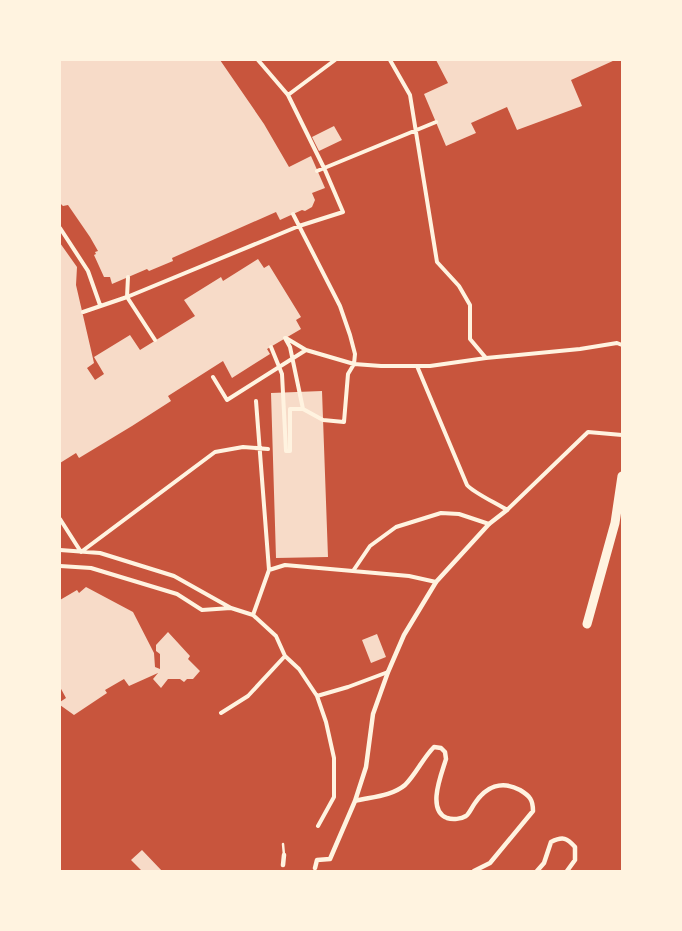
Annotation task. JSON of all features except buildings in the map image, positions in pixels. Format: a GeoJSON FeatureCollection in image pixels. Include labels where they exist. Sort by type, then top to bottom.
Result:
{"type":"FeatureCollection","features":[{"type":"Feature","properties":{"kind":"highway"},"geometry":{"type":"LineString","coordinates":[[587,624],[615,523],[622,476]]}},
{"type":"Feature","properties":{"kind":"street"},"geometry":{"type":"LineString","coordinates":[[83,312],[127,297],[299,226],[343,212],[325,170],[288,95],[258,60]]}},
{"type":"Feature","properties":{"kind":"street"},"geometry":{"type":"LineString","coordinates":[[288,95],[335,60]]}},
{"type":"Feature","properties":{"kind":"street"},"geometry":{"type":"LineString","coordinates":[[390,60],[410,94],[437,262],[459,286],[470,305],[470,339],[486,358]]}},
{"type":"Feature","properties":{"kind":"street"},"geometry":{"type":"LineString","coordinates":[[318,171],[436,122]]}},
{"type":"Feature","properties":{"kind":"street"},"geometry":{"type":"LineString","coordinates":[[271,347],[282,374],[286,451],[290,451],[290,409],[303,409],[323,420],[344,422],[348,374],[354,364],[355,354],[340,306],[293,214]]}},
{"type":"Feature","properties":{"kind":"street"},"geometry":{"type":"LineString","coordinates":[[60,228],[88,271],[100,305]]}},
{"type":"Feature","properties":{"kind":"street"},"geometry":{"type":"LineString","coordinates":[[128,276],[127,297],[155,340]]}},
{"type":"Feature","properties":{"kind":"street"},"geometry":{"type":"LineString","coordinates":[[303,409],[290,347],[286,338],[306,350],[354,364],[417,366],[580,349],[617,343],[622,345]]}},
{"type":"Feature","properties":{"kind":"street"},"geometry":{"type":"LineString","coordinates":[[213,377],[227,400],[306,350]]}},
{"type":"Feature","properties":{"kind":"street"},"geometry":{"type":"LineString","coordinates":[[417,366],[467,485],[472,490],[507,510]]}},
{"type":"Feature","properties":{"kind":"street"},"geometry":{"type":"LineString","coordinates":[[253,615],[269,570],[256,401]]}},
{"type":"Feature","properties":{"kind":"street"},"geometry":{"type":"LineString","coordinates":[[315,868],[317,860],[330,859],[355,801],[366,767],[373,714],[388,672],[404,635],[436,582],[489,524],[507,510],[588,432],[622,435]]}},
{"type":"Feature","properties":{"kind":"street"},"geometry":{"type":"LineString","coordinates":[[81,552],[215,452],[243,447],[268,449]]}},
{"type":"Feature","properties":{"kind":"street"},"geometry":{"type":"LineString","coordinates":[[353,571],[370,546],[396,527],[441,513],[458,514],[489,524]]}},
{"type":"Feature","properties":{"kind":"street"},"geometry":{"type":"LineString","coordinates":[[60,519],[81,552]]}},
{"type":"Feature","properties":{"kind":"street"},"geometry":{"type":"LineString","coordinates":[[60,550],[100,553],[174,576],[231,608],[253,615],[276,636],[284,656],[299,669],[317,696],[326,722],[334,758],[334,797],[318,826]]}},
{"type":"Feature","properties":{"kind":"street"},"geometry":{"type":"LineString","coordinates":[[269,570],[285,565],[409,576],[436,582]]}},
{"type":"Feature","properties":{"kind":"street"},"geometry":{"type":"LineString","coordinates":[[60,566],[91,568],[177,594],[202,610],[231,608]]}},
{"type":"Feature","properties":{"kind":"street"},"geometry":{"type":"LineString","coordinates":[[221,713],[248,696],[284,656]]}},
{"type":"Feature","properties":{"kind":"street"},"geometry":{"type":"LineString","coordinates":[[317,696],[348,688],[388,672]]}},
{"type":"Feature","properties":{"kind":"street"},"geometry":{"type":"LineString","coordinates":[[355,801],[397,790],[405,784],[434,747],[441,748],[446,758],[435,799],[439,811],[446,818],[456,819],[466,816],[480,795],[488,788],[514,787],[528,794],[533,802],[533,811],[490,863],[474,871]]}},
{"type":"Feature","properties":{"kind":"street"},"geometry":{"type":"LineString","coordinates":[[537,871],[544,863],[551,842],[560,837],[568,839],[576,847],[575,860],[567,871]]}},
{"type":"Feature","properties":{"kind":"street"},"geometry":{"type":"LineString","coordinates":[[283,865],[284,855]]}},
{"type":"Feature","properties":{"kind":"lane"},"geometry":{"type":"LineString","coordinates":[[283,844],[284,855]]}}]}
